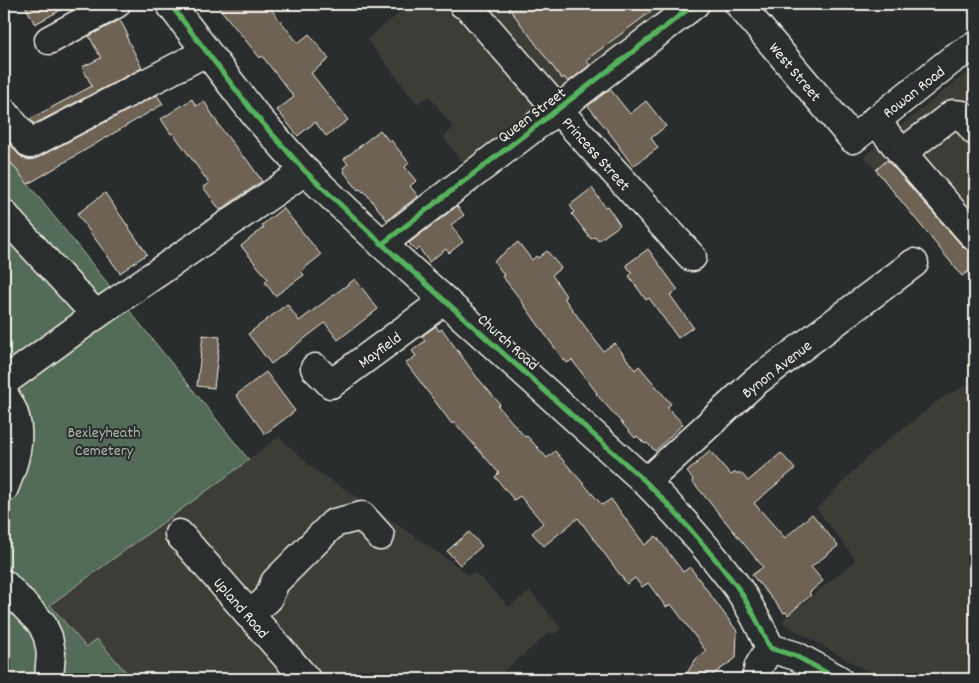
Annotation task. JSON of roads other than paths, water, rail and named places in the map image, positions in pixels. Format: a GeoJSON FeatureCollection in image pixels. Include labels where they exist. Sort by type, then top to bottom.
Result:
{"type":"FeatureCollection","features":[{"type":"Feature","properties":{"kind":"street"},"geometry":{"type":"LineString","coordinates":[[49,40],[116,4]]}},
{"type":"Feature","properties":{"kind":"street","name":"Church Road"},"geometry":{"type":"LineString","coordinates":[[170,4],[256,116],[305,171],[382,244],[666,501],[736,585],[760,625],[770,648]]}},
{"type":"Feature","properties":{"kind":"street","name":"Princess Street"},"geometry":{"type":"LineString","coordinates":[[463,4],[469,8],[558,110],[692,257]]}},
{"type":"Feature","properties":{"kind":"street","name":"Queen Street"},"geometry":{"type":"LineString","coordinates":[[382,244],[695,4]]}},
{"type":"Feature","properties":{"kind":"street","name":"West Street"},"geometry":{"type":"LineString","coordinates":[[739,4],[852,139]]}},
{"type":"Feature","properties":{"kind":"street","name":"Rowan Road"},"geometry":{"type":"LineString","coordinates":[[852,139],[954,58],[975,46]]}},
{"type":"Feature","properties":{"kind":"street"},"geometry":{"type":"LineString","coordinates":[[4,112],[30,144],[206,52]]}},
{"type":"Feature","properties":{"kind":"street"},"geometry":{"type":"LineString","coordinates":[[902,153],[954,114],[962,115],[975,131]]}},
{"type":"Feature","properties":{"kind":"street"},"geometry":{"type":"LineString","coordinates":[[875,120],[975,237]]}},
{"type":"Feature","properties":{"kind":"street"},"geometry":{"type":"LineString","coordinates":[[4,382],[96,315],[305,171]]}},
{"type":"Feature","properties":{"kind":"street"},"geometry":{"type":"LineString","coordinates":[[4,214],[96,315]]}},
{"type":"Feature","properties":{"kind":"street","name":"Bynon Avenue"},"geometry":{"type":"LineString","coordinates":[[646,482],[754,382],[914,263]]}},
{"type":"Feature","properties":{"kind":"street","name":"Mayfield"},"geometry":{"type":"LineString","coordinates":[[314,368],[331,384],[430,311],[442,298]]}},
{"type":"Feature","properties":{"kind":"street"},"geometry":{"type":"LineString","coordinates":[[4,394],[14,413],[18,438],[14,464],[4,488]]}},
{"type":"Feature","properties":{"kind":"street"},"geometry":{"type":"LineString","coordinates":[[249,615],[268,599],[275,582],[334,523],[362,516],[380,536]]}},
{"type":"Feature","properties":{"kind":"street","name":"Upland Road"},"geometry":{"type":"LineString","coordinates":[[179,534],[306,679]]}},
{"type":"Feature","properties":{"kind":"street"},"geometry":{"type":"LineString","coordinates":[[4,584],[42,624],[48,637],[51,653],[49,679]]}},
{"type":"Feature","properties":{"kind":"street"},"geometry":{"type":"LineString","coordinates":[[756,679],[759,666],[770,648],[796,656],[838,679]]}},
{"type":"Feature","properties":{"kind":"park label","name":"Bexleyheath Cemetery"},"geometry":{"type":"Point","coordinates":[104,440]}}]}
